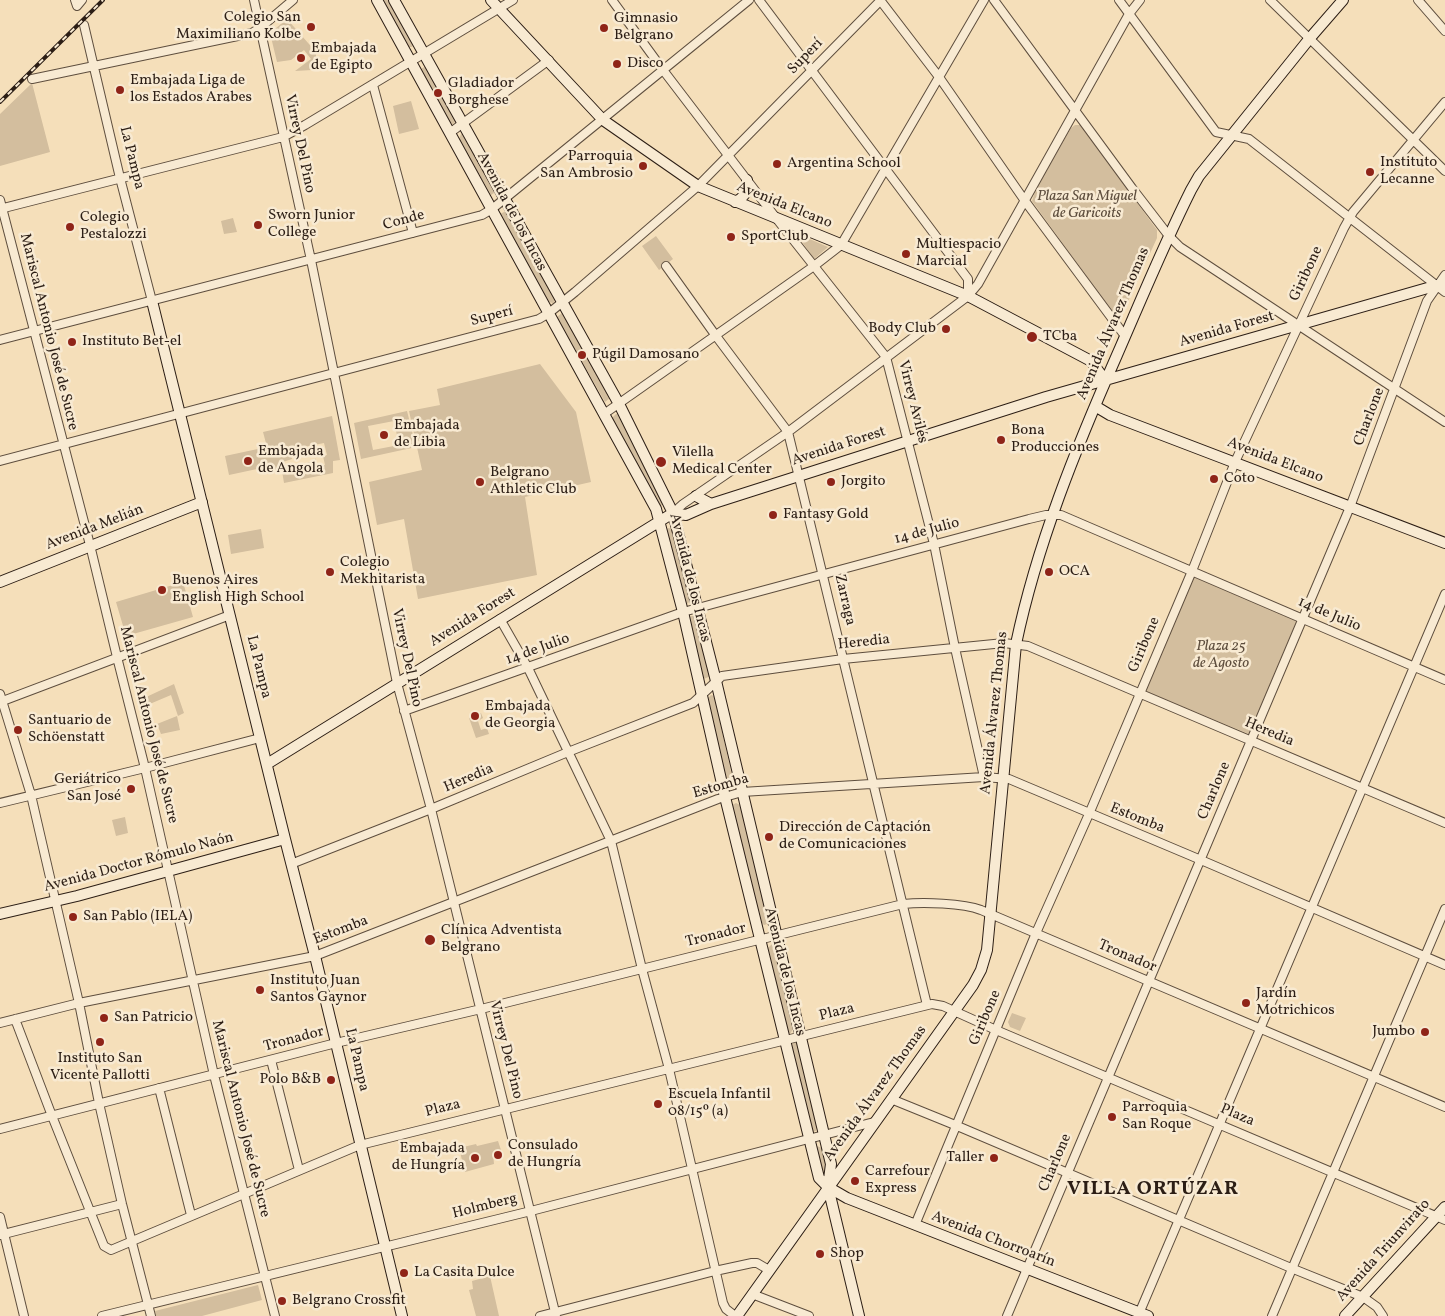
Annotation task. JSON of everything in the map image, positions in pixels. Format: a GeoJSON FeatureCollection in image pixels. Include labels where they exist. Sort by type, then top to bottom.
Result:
{"type":"FeatureCollection","features":[{"type":"Feature","properties":{"kind":"main road","name":"Avenida de los Incas"},"geometry":{"type":"LineString","coordinates":[[377,0],[656,509],[683,612],[725,797],[809,1139],[819,1178],[828,1187]]}},
{"type":"Feature","properties":{"kind":"main road","name":"Avenida de los Incas"},"geometry":{"type":"LineString","coordinates":[[394,0],[619,404],[673,513],[716,681],[831,1164],[828,1187],[859,1316]]}},
{"type":"Feature","properties":{"kind":"main road","name":"Avenida Elcano"},"geometry":{"type":"LineString","coordinates":[[491,0],[603,120],[698,186],[968,296],[1091,361],[1106,380]]}},
{"type":"Feature","properties":{"kind":"main road","name":"Avenida Álvarez Thomas"},"geometry":{"type":"LineString","coordinates":[[736,1316],[974,985],[981,970],[987,950],[1016,644],[1028,594],[1052,514],[1106,380],[1194,183],[1310,38],[1343,0]]}},
{"type":"Feature","properties":{"kind":"main road"},"geometry":{"type":"LineString","coordinates":[[735,202],[743,198],[746,193],[748,188],[747,180]]}},
{"type":"Feature","properties":{"kind":"main road","name":"Avenida Forest"},"geometry":{"type":"LineString","coordinates":[[267,764],[673,513],[686,515],[711,504],[1046,397],[1299,325],[1442,287]]}},
{"type":"Feature","properties":{"kind":"main road","name":"La Pampa"},"geometry":{"type":"LineString","coordinates":[[152,301],[291,864],[316,956],[402,1316]]}},
{"type":"Feature","properties":{"kind":"main road","name":"Avenida Elcano"},"geometry":{"type":"LineString","coordinates":[[1095,406],[1110,415],[1445,543]]}},
{"type":"Feature","properties":{"kind":"main road"},"geometry":{"type":"LineString","coordinates":[[696,496],[711,504]]}},
{"type":"Feature","properties":{"kind":"main road","name":"Avenida Melián"},"geometry":{"type":"LineString","coordinates":[[0,582],[202,502]]}},
{"type":"Feature","properties":{"kind":"main road","name":"Avenida Doctor Rómulo Naón"},"geometry":{"type":"LineString","coordinates":[[0,914],[169,872],[285,839]]}},
{"type":"Feature","properties":{"kind":"main road","name":"Avenida Chorroarín"},"geometry":{"type":"LineString","coordinates":[[828,1187],[847,1198],[1142,1315]]}},
{"type":"Feature","properties":{"kind":"main road","name":"Avenida Triunvirato"},"geometry":{"type":"LineString","coordinates":[[1345,1316],[1441,1218],[1445,1207]]}},
{"type":"Feature","properties":{"kind":"street","name":"Virrey Del Pino"},"geometry":{"type":"LineString","coordinates":[[254,0],[311,260],[397,683],[506,1108],[555,1314]]}},
{"type":"Feature","properties":{"kind":"street"},"geometry":{"type":"LineString","coordinates":[[32,79],[252,33],[293,0]]}},
{"type":"Feature","properties":{"kind":"street"},"geometry":{"type":"LineString","coordinates":[[1,209],[283,137],[513,0]]}},
{"type":"Feature","properties":{"kind":"street","name":"Virrey Avilés"},"geometry":{"type":"LineString","coordinates":[[612,0],[728,156],[886,357],[934,544],[984,777]]}},
{"type":"Feature","properties":{"kind":"street","name":"Conde"},"geometry":{"type":"LineString","coordinates":[[0,340],[482,215],[603,120],[749,0]]}},
{"type":"Feature","properties":{"kind":"street"},"geometry":{"type":"LineString","coordinates":[[758,0],[968,280],[968,296]]}},
{"type":"Feature","properties":{"kind":"street"},"geometry":{"type":"LineString","coordinates":[[880,0],[939,77],[1025,201],[1125,336]]}},
{"type":"Feature","properties":{"kind":"street","name":"Superí"},"geometry":{"type":"LineString","coordinates":[[0,461],[539,319],[562,303],[698,186],[880,0]]}},
{"type":"Feature","properties":{"kind":"street"},"geometry":{"type":"LineString","coordinates":[[604,414],[716,336],[841,245],[984,0]]}},
{"type":"Feature","properties":{"kind":"street"},"geometry":{"type":"LineString","coordinates":[[994,0],[1169,236],[1180,247],[1445,422]]}},
{"type":"Feature","properties":{"kind":"street"},"geometry":{"type":"LineString","coordinates":[[1119,0],[1216,132],[1249,139],[1349,218],[1442,287]]}},
{"type":"Feature","properties":{"kind":"street"},"geometry":{"type":"LineString","coordinates":[[673,513],[788,432],[968,296],[978,284],[1129,14],[1140,0]]}},
{"type":"Feature","properties":{"kind":"street"},"geometry":{"type":"LineString","coordinates":[[1270,0],[1445,171]]}},
{"type":"Feature","properties":{"kind":"street"},"geometry":{"type":"LineString","coordinates":[[1418,0],[1445,31]]}},
{"type":"Feature","properties":{"kind":"street","name":"La Pampa"},"geometry":{"type":"LineString","coordinates":[[84,26],[120,178],[152,301]]}},
{"type":"Feature","properties":{"kind":"street"},"geometry":{"type":"LineString","coordinates":[[451,132],[549,60]]}},
{"type":"Feature","properties":{"kind":"street"},"geometry":{"type":"LineString","coordinates":[[373,85],[413,233]]}},
{"type":"Feature","properties":{"kind":"street","name":"Giribone"},"geometry":{"type":"LineString","coordinates":[[915,1225],[1036,933],[1089,814],[1192,571],[1235,462],[1349,218],[1445,102]]}},
{"type":"Feature","properties":{"kind":"street","name":"Mariscal Antonio José de Sucre"},"geometry":{"type":"LineString","coordinates":[[0,200],[90,545],[145,768],[214,1075],[275,1316]]}},
{"type":"Feature","properties":{"kind":"street","name":"Zarraga"},"geometry":{"type":"LineString","coordinates":[[666,266],[788,432],[927,1004]]}},
{"type":"Feature","properties":{"kind":"street","name":"Charlone"},"geometry":{"type":"LineString","coordinates":[[1007,1316],[1350,507],[1427,301],[1442,287],[1445,276]]}},
{"type":"Feature","properties":{"kind":"street","name":"14 de Julio"},"geometry":{"type":"LineString","coordinates":[[404,711],[683,612],[1052,514],[1061,515],[1445,680]]}},
{"type":"Feature","properties":{"kind":"street"},"geometry":{"type":"LineString","coordinates":[[1142,1315],[1179,1220],[1445,594]]}},
{"type":"Feature","properties":{"kind":"street"},"geometry":{"type":"LineString","coordinates":[[151,1316],[122,1204],[79,1003],[31,794],[1,699],[230,615]]}},
{"type":"Feature","properties":{"kind":"street"},"geometry":{"type":"LineString","coordinates":[[500,619],[528,668],[611,841],[669,1069],[723,1303],[726,1309],[736,1316]]}},
{"type":"Feature","properties":{"kind":"street","name":"Heredia"},"geometry":{"type":"LineString","coordinates":[[291,864],[431,810],[568,752],[693,703],[722,676],[844,659],[1004,643],[1028,646],[1445,823]]}},
{"type":"Feature","properties":{"kind":"street"},"geometry":{"type":"LineString","coordinates":[[0,803],[260,738]]}},
{"type":"Feature","properties":{"kind":"street","name":"Estomba"},"geometry":{"type":"LineString","coordinates":[[0,1023],[79,1003],[316,956],[742,792],[984,777],[1003,778],[1201,860],[1445,965]]}},
{"type":"Feature","properties":{"kind":"street","name":"Tronador"},"geometry":{"type":"LineString","coordinates":[[0,1129],[336,1043],[913,903],[969,907],[989,913],[1445,1107]]}},
{"type":"Feature","properties":{"kind":"street"},"geometry":{"type":"LineString","coordinates":[[1272,1316],[1445,908]]}},
{"type":"Feature","properties":{"kind":"street","name":"Plaza"},"geometry":{"type":"LineString","coordinates":[[90,1213],[104,1246],[111,1250],[190,1215],[360,1145],[927,1004],[937,1004],[1441,1218]]}},
{"type":"Feature","properties":{"kind":"street"},"geometry":{"type":"LineString","coordinates":[[15,1019],[90,1213]]}},
{"type":"Feature","properties":{"kind":"street"},"geometry":{"type":"LineString","coordinates":[[271,1060],[299,1170]]}},
{"type":"Feature","properties":{"kind":"street"},"geometry":{"type":"LineString","coordinates":[[159,1088],[190,1215]]}},
{"type":"Feature","properties":{"kind":"street"},"geometry":{"type":"LineString","coordinates":[[891,1099],[1363,1297],[1377,1307],[1383,1316]]}},
{"type":"Feature","properties":{"kind":"street","name":"Holmberg"},"geometry":{"type":"LineString","coordinates":[[102,1316],[531,1211],[874,1122]]}},
{"type":"Feature","properties":{"kind":"street"},"geometry":{"type":"LineString","coordinates":[[2,1234],[122,1204]]}},
{"type":"Feature","properties":{"kind":"street"},"geometry":{"type":"LineString","coordinates":[[0,1217],[2,1234],[24,1316]]}},
{"type":"Feature","properties":{"kind":"street"},"geometry":{"type":"LineString","coordinates":[[540,1316],[555,1314],[715,1271],[752,1263],[757,1263],[769,1270]]}},
{"type":"Feature","properties":{"kind":"street"},"geometry":{"type":"LineString","coordinates":[[752,1294],[809,1316]]}},
{"type":"Feature","properties":{"kind":"green space"},"geometry":{"type":"Polygon","coordinates":[[[381,0],[389,0],[414,44],[412,47],[407,47],[381,0]]]}},
{"type":"Feature","properties":{"kind":"green space"},"geometry":{"type":"Polygon","coordinates":[[[287,19],[316,52],[316,58],[321,64],[312,70],[295,71],[311,59],[304,50],[291,60],[277,62],[270,33],[287,19]]]}},
{"type":"Feature","properties":{"kind":"green space"},"geometry":{"type":"Polygon","coordinates":[[[426,66],[456,121],[453,124],[450,123],[421,72],[421,69],[426,66]]]}},
{"type":"Feature","properties":{"kind":"green space"},"geometry":{"type":"Polygon","coordinates":[[[32,83],[50,152],[0,166],[0,114],[32,83]]]}},
{"type":"Feature","properties":{"kind":"green space"},"geometry":{"type":"Polygon","coordinates":[[[411,101],[419,129],[399,134],[393,106],[411,101]]]}},
{"type":"Feature","properties":{"kind":"green space","name":"Plaza San Miguel de Garicoits"},"geometry":{"type":"Polygon","coordinates":[[[1075,125],[1080,125],[1157,230],[1157,238],[1122,315],[1111,313],[1032,201],[1036,189],[1071,128],[1075,125]]]}},
{"type":"Feature","properties":{"kind":"green space"},"geometry":{"type":"Polygon","coordinates":[[[461,134],[466,135],[497,191],[491,195],[459,139],[461,134]]]}},
{"type":"Feature","properties":{"kind":"green space"},"geometry":{"type":"Polygon","coordinates":[[[506,211],[555,300],[553,303],[548,302],[500,214],[506,211]]]}},
{"type":"Feature","properties":{"kind":"green space"},"geometry":{"type":"Polygon","coordinates":[[[233,218],[237,232],[224,234],[221,221],[233,218]]]}},
{"type":"Feature","properties":{"kind":"green space"},"geometry":{"type":"Polygon","coordinates":[[[796,233],[828,247],[814,259],[796,233]]]}},
{"type":"Feature","properties":{"kind":"green space"},"geometry":{"type":"Polygon","coordinates":[[[656,236],[673,259],[659,270],[642,246],[656,236]]]}},
{"type":"Feature","properties":{"kind":"green space"},"geometry":{"type":"Polygon","coordinates":[[[562,313],[610,398],[605,402],[557,317],[562,313]]]}},
{"type":"Feature","properties":{"kind":"green space","name":"Belgrano Athletic Club"},"geometry":{"type":"Polygon","coordinates":[[[540,364],[576,412],[591,482],[525,497],[537,575],[418,599],[404,519],[377,525],[369,482],[422,470],[409,411],[440,405],[437,389],[540,364]]]}},
{"type":"Feature","properties":{"kind":"green space"},"geometry":{"type":"Polygon","coordinates":[[[407,411],[416,447],[361,459],[354,423],[407,411]],[[394,421],[368,426],[373,450],[399,445],[394,421]]]}},
{"type":"Feature","properties":{"kind":"green space"},"geometry":{"type":"Polygon","coordinates":[[[616,414],[620,414],[664,502],[661,506],[657,506],[612,418],[616,414]]]}},
{"type":"Feature","properties":{"kind":"green space"},"geometry":{"type":"Polygon","coordinates":[[[332,416],[340,460],[333,461],[333,473],[284,483],[282,471],[273,473],[271,466],[229,475],[225,456],[267,447],[263,432],[332,416]],[[324,443],[304,447],[304,452],[291,455],[292,459],[283,462],[285,474],[303,470],[302,464],[315,461],[315,458],[318,467],[325,465],[323,456],[327,455],[324,443]]]}},
{"type":"Feature","properties":{"kind":"green space"},"geometry":{"type":"Polygon","coordinates":[[[668,528],[673,529],[691,600],[687,604],[684,603],[666,531],[668,528]]]}},
{"type":"Feature","properties":{"kind":"green space"},"geometry":{"type":"Polygon","coordinates":[[[261,529],[264,548],[231,554],[228,535],[261,529]]]}},
{"type":"Feature","properties":{"kind":"green space","name":"Plaza 25 de Agosto"},"geometry":{"type":"Polygon","coordinates":[[[1195,576],[1297,620],[1249,734],[1145,691],[1195,576]]]}},
{"type":"Feature","properties":{"kind":"green space"},"geometry":{"type":"Polygon","coordinates":[[[183,582],[193,617],[126,636],[116,602],[183,582]]]}},
{"type":"Feature","properties":{"kind":"green space"},"geometry":{"type":"Polygon","coordinates":[[[697,615],[711,676],[701,680],[687,617],[697,615]]]}},
{"type":"Feature","properties":{"kind":"green space"},"geometry":{"type":"Polygon","coordinates":[[[174,684],[184,713],[178,716],[171,695],[145,706],[142,699],[174,684]]]}},
{"type":"Feature","properties":{"kind":"green space"},"geometry":{"type":"Polygon","coordinates":[[[711,695],[714,696],[732,776],[731,781],[727,781],[725,778],[707,699],[711,695]]]}},
{"type":"Feature","properties":{"kind":"green space"},"geometry":{"type":"Polygon","coordinates":[[[481,713],[483,718],[478,721],[481,730],[487,728],[489,734],[476,738],[469,718],[481,713]]]}},
{"type":"Feature","properties":{"kind":"green space"},"geometry":{"type":"Polygon","coordinates":[[[177,716],[180,730],[161,734],[157,724],[177,716]]]}},
{"type":"Feature","properties":{"kind":"green space"},"geometry":{"type":"Polygon","coordinates":[[[736,803],[740,805],[768,920],[767,924],[764,925],[732,808],[732,805],[736,803]]]}},
{"type":"Feature","properties":{"kind":"green space"},"geometry":{"type":"Polygon","coordinates":[[[125,817],[128,833],[116,836],[112,820],[125,817]]]}},
{"type":"Feature","properties":{"kind":"green space"},"geometry":{"type":"Polygon","coordinates":[[[772,944],[775,945],[793,1029],[790,1034],[786,1031],[768,948],[772,944]]]}},
{"type":"Feature","properties":{"kind":"green space"},"geometry":{"type":"Polygon","coordinates":[[[1012,1013],[1026,1018],[1020,1031],[1010,1027],[1008,1022],[1012,1013]]]}},
{"type":"Feature","properties":{"kind":"green space"},"geometry":{"type":"Polygon","coordinates":[[[795,1042],[798,1045],[817,1126],[816,1131],[812,1132],[790,1045],[795,1042]]]}},
{"type":"Feature","properties":{"kind":"green space"},"geometry":{"type":"Polygon","coordinates":[[[498,1141],[501,1150],[493,1153],[494,1164],[465,1172],[459,1148],[498,1141]]]}},
{"type":"Feature","properties":{"kind":"green space"},"geometry":{"type":"Polygon","coordinates":[[[817,1146],[822,1148],[828,1170],[826,1173],[822,1174],[817,1146]]]}},
{"type":"Feature","properties":{"kind":"green space"},"geometry":{"type":"Polygon","coordinates":[[[490,1276],[499,1316],[476,1316],[469,1290],[473,1289],[472,1281],[490,1276]]]}},
{"type":"Feature","properties":{"kind":"green space"},"geometry":{"type":"Polygon","coordinates":[[[258,1285],[262,1300],[202,1316],[156,1316],[155,1311],[258,1285]]]}},
{"type":"Feature","properties":{"kind":"railway"},"geometry":{"type":"LineString","coordinates":[[0,102],[103,0]]}},
{"type":"Feature","properties":{"kind":"place","name":"Colegio San Maximiliano Kolbe"},"geometry":{"type":"Point","coordinates":[311,27]}},
{"type":"Feature","properties":{"kind":"place","name":"Gimnasio Belgrano"},"geometry":{"type":"Point","coordinates":[604,28]}},
{"type":"Feature","properties":{"kind":"place","name":"Embajada de Egipto"},"geometry":{"type":"Point","coordinates":[301,58]}},
{"type":"Feature","properties":{"kind":"place","name":"Disco"},"geometry":{"type":"Point","coordinates":[617,64]}},
{"type":"Feature","properties":{"kind":"place","name":"Embajada Liga de los Estados Arabes"},"geometry":{"type":"Point","coordinates":[120,90]}},
{"type":"Feature","properties":{"kind":"place","name":"Gladiador Borghese"},"geometry":{"type":"Point","coordinates":[438,93]}},
{"type":"Feature","properties":{"kind":"place","name":"Argentina School"},"geometry":{"type":"Point","coordinates":[777,164]}},
{"type":"Feature","properties":{"kind":"place","name":"Parroquia San Ambrosio"},"geometry":{"type":"Point","coordinates":[643,166]}},
{"type":"Feature","properties":{"kind":"place","name":"Instituto Lecanne"},"geometry":{"type":"Point","coordinates":[1370,172]}},
{"type":"Feature","properties":{"kind":"place","name":"Sworn Junior College"},"geometry":{"type":"Point","coordinates":[258,225]}},
{"type":"Feature","properties":{"kind":"place","name":"Colegio Pestalozzi"},"geometry":{"type":"Point","coordinates":[70,227]}},
{"type":"Feature","properties":{"kind":"place","name":"SportClub"},"geometry":{"type":"Point","coordinates":[731,237]}},
{"type":"Feature","properties":{"kind":"place","name":"Multiespacio Marcial"},"geometry":{"type":"Point","coordinates":[906,254]}},
{"type":"Feature","properties":{"kind":"place","name":"Body Club"},"geometry":{"type":"Point","coordinates":[946,329]}},
{"type":"Feature","properties":{"kind":"place","name":"TCba"},"geometry":{"type":"Point","coordinates":[1032,337]}},
{"type":"Feature","properties":{"kind":"place","name":"Instituto Bet-el"},"geometry":{"type":"Point","coordinates":[72,342]}},
{"type":"Feature","properties":{"kind":"place","name":"Púgil Damosano"},"geometry":{"type":"Point","coordinates":[582,355]}},
{"type":"Feature","properties":{"kind":"place","name":"Embajada de Libia"},"geometry":{"type":"Point","coordinates":[384,435]}},
{"type":"Feature","properties":{"kind":"place","name":"Bona Producciones"},"geometry":{"type":"Point","coordinates":[1001,440]}},
{"type":"Feature","properties":{"kind":"place","name":"Embajada de Angola"},"geometry":{"type":"Point","coordinates":[248,461]}},
{"type":"Feature","properties":{"kind":"place","name":"Vilella Medical Center"},"geometry":{"type":"Point","coordinates":[661,462]}},
{"type":"Feature","properties":{"kind":"place","name":"Coto"},"geometry":{"type":"Point","coordinates":[1214,479]}},
{"type":"Feature","properties":{"kind":"place","name":"Belgrano Athletic Club"},"geometry":{"type":"Point","coordinates":[480,482]}},
{"type":"Feature","properties":{"kind":"place","name":"Jorgito"},"geometry":{"type":"Point","coordinates":[831,482]}},
{"type":"Feature","properties":{"kind":"place","name":"Fantasy Gold"},"geometry":{"type":"Point","coordinates":[773,515]}},
{"type":"Feature","properties":{"kind":"place","name":"Colegio Mekhitarista"},"geometry":{"type":"Point","coordinates":[330,572]}},
{"type":"Feature","properties":{"kind":"place","name":"OCA"},"geometry":{"type":"Point","coordinates":[1049,572]}},
{"type":"Feature","properties":{"kind":"place","name":"Buenos Aires English High School"},"geometry":{"type":"Point","coordinates":[162,590]}},
{"type":"Feature","properties":{"kind":"place","name":"Embajada de Georgia"},"geometry":{"type":"Point","coordinates":[475,716]}},
{"type":"Feature","properties":{"kind":"place","name":"Santuario de Schöenstatt"},"geometry":{"type":"Point","coordinates":[18,730]}},
{"type":"Feature","properties":{"kind":"place","name":"Geriátrico San José"},"geometry":{"type":"Point","coordinates":[131,789]}},
{"type":"Feature","properties":{"kind":"place","name":"Dirección de Captación de Comunicaciones"},"geometry":{"type":"Point","coordinates":[769,837]}},
{"type":"Feature","properties":{"kind":"place","name":"San Pablo (IELA)"},"geometry":{"type":"Point","coordinates":[73,917]}},
{"type":"Feature","properties":{"kind":"place","name":"Clínica Adventista Belgrano"},"geometry":{"type":"Point","coordinates":[430,940]}},
{"type":"Feature","properties":{"kind":"place","name":"Instituto Juan Santos Gaynor"},"geometry":{"type":"Point","coordinates":[260,990]}},
{"type":"Feature","properties":{"kind":"place","name":"Jardín Motrichicos"},"geometry":{"type":"Point","coordinates":[1246,1003]}},
{"type":"Feature","properties":{"kind":"place","name":"San Patricio"},"geometry":{"type":"Point","coordinates":[104,1018]}},
{"type":"Feature","properties":{"kind":"place","name":"Jumbo"},"geometry":{"type":"Point","coordinates":[1425,1032]}},
{"type":"Feature","properties":{"kind":"place","name":"Instituto San Vicente Pallotti"},"geometry":{"type":"Point","coordinates":[100,1042]}},
{"type":"Feature","properties":{"kind":"place","name":"Polo B&B"},"geometry":{"type":"Point","coordinates":[331,1080]}},
{"type":"Feature","properties":{"kind":"place","name":"Escuela Infantil 08/15º (a)"},"geometry":{"type":"Point","coordinates":[658,1104]}},
{"type":"Feature","properties":{"kind":"place","name":"Parroquia San Roque"},"geometry":{"type":"Point","coordinates":[1112,1117]}},
{"type":"Feature","properties":{"kind":"place","name":"Consulado de Hungría"},"geometry":{"type":"Point","coordinates":[498,1155]}},
{"type":"Feature","properties":{"kind":"place","name":"Embajada de Hungría"},"geometry":{"type":"Point","coordinates":[475,1158]}},
{"type":"Feature","properties":{"kind":"place","name":"Taller"},"geometry":{"type":"Point","coordinates":[994,1158]}},
{"type":"Feature","properties":{"kind":"place","name":"Carrefour Express"},"geometry":{"type":"Point","coordinates":[855,1181]}},
{"type":"Feature","properties":{"kind":"place","name":"Shop"},"geometry":{"type":"Point","coordinates":[820,1254]}},
{"type":"Feature","properties":{"kind":"place","name":"La Casita Dulce"},"geometry":{"type":"Point","coordinates":[404,1273]}},
{"type":"Feature","properties":{"kind":"place","name":"Belgrano Crossfit"},"geometry":{"type":"Point","coordinates":[282,1301]}},
{"type":"Feature","properties":{"kind":"district","name":"VILLA ORTÚZAR"},"geometry":{"type":"Point","coordinates":[1153,1190]}}]}
